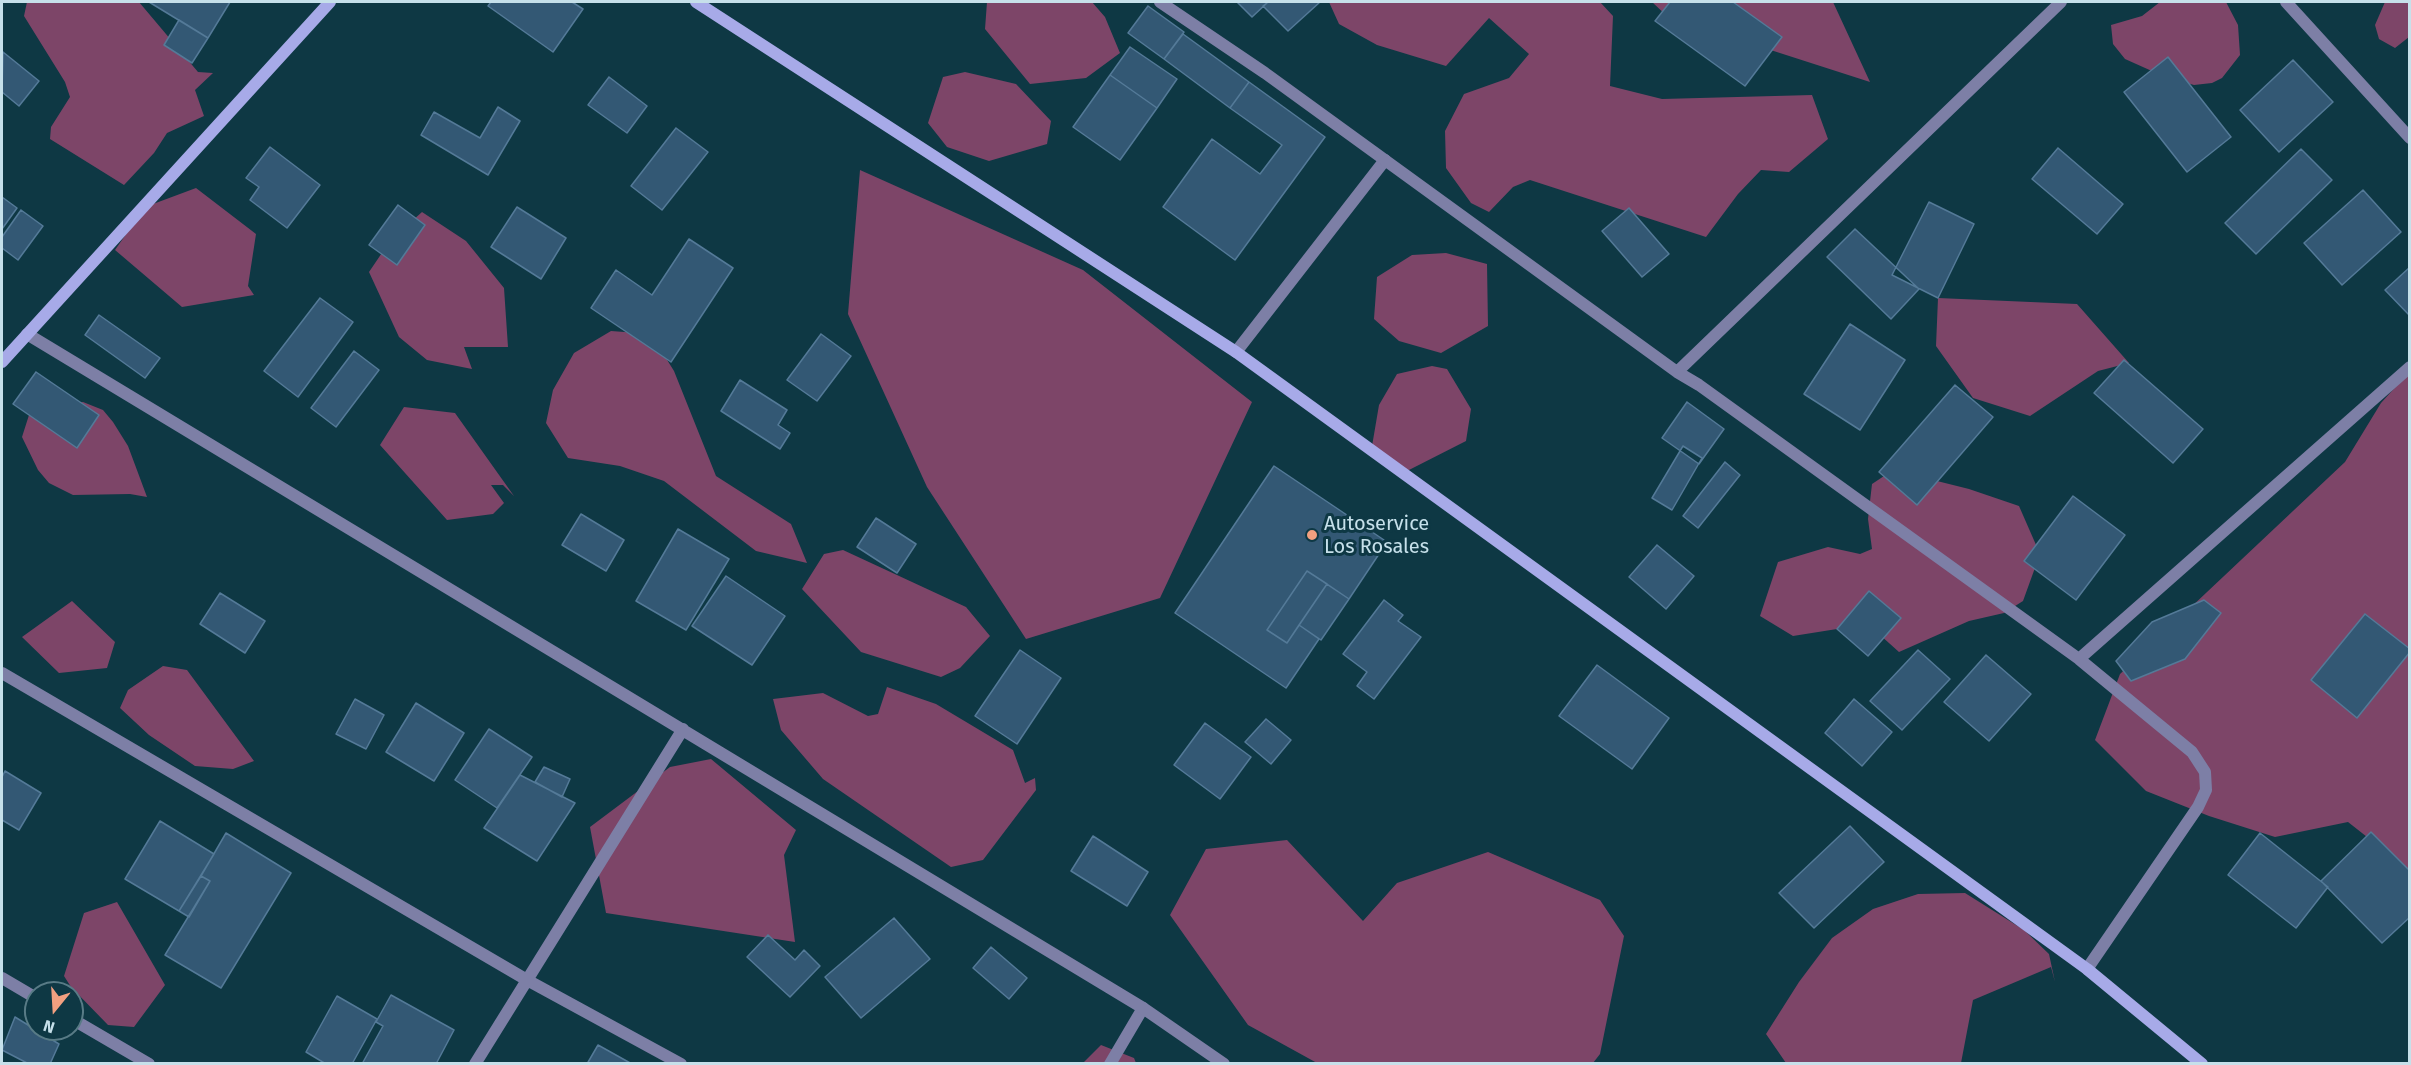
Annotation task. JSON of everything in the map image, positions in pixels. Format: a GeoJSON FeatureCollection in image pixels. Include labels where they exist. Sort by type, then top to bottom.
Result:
{"type":"FeatureCollection","features":[{"type":"Feature","properties":{"kind":"main road"},"geometry":{"type":"LineString","coordinates":[[2,362],[330,2]]}},
{"type":"Feature","properties":{"kind":"main road"},"geometry":{"type":"LineString","coordinates":[[696,2],[1236,351],[2087,969],[2202,1064]]}},
{"type":"Feature","properties":{"kind":"street"},"geometry":{"type":"LineString","coordinates":[[1160,2],[1265,72],[1677,372],[1699,385],[2079,659],[2192,752],[2205,772],[2206,790],[2198,807],[2087,969]]}},
{"type":"Feature","properties":{"kind":"street"},"geometry":{"type":"LineString","coordinates":[[1677,372],[2061,2]]}},
{"type":"Feature","properties":{"kind":"street"},"geometry":{"type":"LineString","coordinates":[[2286,2],[2409,138]]}},
{"type":"Feature","properties":{"kind":"street"},"geometry":{"type":"LineString","coordinates":[[1236,351],[1385,160]]}},
{"type":"Feature","properties":{"kind":"street"},"geometry":{"type":"LineString","coordinates":[[27,334],[1143,1008],[1224,1064]]}},
{"type":"Feature","properties":{"kind":"street"},"geometry":{"type":"LineString","coordinates":[[2079,659],[2409,367]]}},
{"type":"Feature","properties":{"kind":"street"},"geometry":{"type":"LineString","coordinates":[[2,673],[527,980],[681,1064]]}},
{"type":"Feature","properties":{"kind":"street"},"geometry":{"type":"LineString","coordinates":[[475,1064],[683,729]]}},
{"type":"Feature","properties":{"kind":"street"},"geometry":{"type":"LineString","coordinates":[[2,978],[24,991]]}},
{"type":"Feature","properties":{"kind":"street"},"geometry":{"type":"LineString","coordinates":[[1110,1064],[1143,1008]]}},
{"type":"Feature","properties":{"kind":"street"},"geometry":{"type":"LineString","coordinates":[[84,1026],[149,1064]]}},
{"type":"Feature","properties":{"kind":"shaded area"},"geometry":{"type":"Polygon","coordinates":[[[27,2],[139,2],[198,72],[213,73],[195,90],[204,116],[167,133],[154,153],[124,185],[50,139],[51,127],[70,97],[65,82],[24,16],[27,2]]]}},
{"type":"Feature","properties":{"kind":"shaded area"},"geometry":{"type":"Polygon","coordinates":[[[987,2],[1092,2],[1105,17],[1120,53],[1086,78],[1030,84],[985,29],[987,2]]]}},
{"type":"Feature","properties":{"kind":"shaded area"},"geometry":{"type":"Polygon","coordinates":[[[1329,2],[1600,2],[1613,16],[1610,86],[1662,99],[1812,95],[1828,139],[1789,172],[1761,170],[1738,194],[1706,237],[1530,180],[1513,187],[1489,212],[1471,203],[1446,168],[1445,131],[1464,94],[1509,78],[1529,54],[1489,18],[1446,66],[1377,45],[1339,24],[1329,2]]]}},
{"type":"Feature","properties":{"kind":"shaded area"},"geometry":{"type":"Polygon","coordinates":[[[1652,2],[1833,2],[1870,82],[1668,17],[1652,2]]]}},
{"type":"Feature","properties":{"kind":"shaded area"},"geometry":{"type":"Polygon","coordinates":[[[2160,2],[2226,2],[2238,25],[2240,55],[2222,78],[2212,83],[2194,85],[2163,76],[2125,59],[2113,44],[2111,25],[2142,16],[2160,2]]]}},
{"type":"Feature","properties":{"kind":"shaded area"},"geometry":{"type":"Polygon","coordinates":[[[2385,2],[2409,2],[2409,37],[2395,48],[2379,39],[2375,25],[2385,2]]]}},
{"type":"Feature","properties":{"kind":"shaded area"},"geometry":{"type":"Polygon","coordinates":[[[965,72],[1016,84],[1051,121],[1047,144],[989,161],[947,147],[928,123],[943,77],[965,72]]]}},
{"type":"Feature","properties":{"kind":"shaded area"},"geometry":{"type":"Polygon","coordinates":[[[860,170],[1083,270],[1252,402],[1160,598],[1026,639],[927,487],[848,314],[860,170]]]}},
{"type":"Feature","properties":{"kind":"shaded area"},"geometry":{"type":"Polygon","coordinates":[[[196,188],[256,234],[248,286],[254,295],[182,307],[115,250],[145,207],[196,188]]]}},
{"type":"Feature","properties":{"kind":"shaded area"},"geometry":{"type":"Polygon","coordinates":[[[422,212],[466,241],[504,288],[508,347],[464,347],[472,369],[427,360],[399,337],[369,272],[390,241],[422,212]]]}},
{"type":"Feature","properties":{"kind":"shaded area"},"geometry":{"type":"Polygon","coordinates":[[[1446,253],[1487,264],[1488,326],[1441,353],[1399,341],[1374,319],[1377,277],[1412,255],[1446,253]]]}},
{"type":"Feature","properties":{"kind":"shaded area"},"geometry":{"type":"Polygon","coordinates":[[[1938,298],[2077,304],[2129,363],[2098,371],[2030,416],[1973,398],[1936,346],[1938,298]]]}},
{"type":"Feature","properties":{"kind":"shaded area"},"geometry":{"type":"Polygon","coordinates":[[[611,331],[651,334],[674,371],[716,476],[791,524],[807,563],[756,551],[664,481],[620,466],[568,458],[546,423],[553,390],[574,353],[611,331]]]}},
{"type":"Feature","properties":{"kind":"shaded area"},"geometry":{"type":"Polygon","coordinates":[[[1432,366],[1447,369],[1471,409],[1466,441],[1407,471],[1371,452],[1379,405],[1397,374],[1432,366]]]}},
{"type":"Feature","properties":{"kind":"shaded area"},"geometry":{"type":"Polygon","coordinates":[[[2409,372],[2409,870],[2348,822],[2275,837],[2209,816],[2146,791],[2095,740],[2120,674],[2345,462],[2381,403],[2409,372]]]}},
{"type":"Feature","properties":{"kind":"shaded area"},"geometry":{"type":"Polygon","coordinates":[[[83,402],[103,410],[113,422],[128,446],[147,497],[130,494],[73,495],[49,483],[38,470],[22,437],[29,415],[46,408],[83,402]]]}},
{"type":"Feature","properties":{"kind":"shaded area"},"geometry":{"type":"Polygon","coordinates":[[[404,407],[455,413],[514,496],[503,485],[491,485],[504,503],[493,514],[447,520],[380,445],[404,407]]]}},
{"type":"Feature","properties":{"kind":"shaded area"},"geometry":{"type":"Polygon","coordinates":[[[1893,470],[1969,489],[2019,506],[2040,554],[2023,601],[2004,613],[1969,621],[1899,652],[1870,626],[1793,636],[1760,616],[1778,562],[1828,547],[1860,554],[1872,549],[1868,519],[1872,484],[1893,470]]]}},
{"type":"Feature","properties":{"kind":"shaded area"},"geometry":{"type":"Polygon","coordinates":[[[843,550],[966,607],[990,636],[960,668],[941,677],[861,652],[802,589],[824,554],[843,550]]]}},
{"type":"Feature","properties":{"kind":"shaded area"},"geometry":{"type":"Polygon","coordinates":[[[72,601],[115,642],[107,668],[59,673],[22,637],[72,601]]]}},
{"type":"Feature","properties":{"kind":"shaded area"},"geometry":{"type":"Polygon","coordinates":[[[163,666],[187,670],[254,761],[233,769],[195,766],[149,735],[120,708],[128,690],[163,666]]]}},
{"type":"Feature","properties":{"kind":"shaded area"},"geometry":{"type":"Polygon","coordinates":[[[887,687],[936,704],[1013,750],[1025,783],[1035,778],[1036,790],[983,860],[951,867],[823,779],[781,730],[773,699],[823,693],[868,716],[878,714],[887,687]]]}},
{"type":"Feature","properties":{"kind":"shaded area"},"geometry":{"type":"Polygon","coordinates":[[[711,759],[796,830],[784,855],[795,942],[606,913],[590,827],[670,767],[711,759]]]}},
{"type":"Feature","properties":{"kind":"shaded area"},"geometry":{"type":"Polygon","coordinates":[[[1287,840],[1363,921],[1397,883],[1488,852],[1600,900],[1624,936],[1600,1054],[1593,1063],[1317,1063],[1248,1025],[1170,915],[1206,849],[1287,840]]]}},
{"type":"Feature","properties":{"kind":"shaded area"},"geometry":{"type":"Polygon","coordinates":[[[1965,893],[2024,930],[2049,954],[2055,982],[2051,967],[1973,1000],[1961,1063],[1786,1063],[1766,1034],[1799,982],[1832,938],[1873,909],[1918,894],[1965,893]]]}},
{"type":"Feature","properties":{"kind":"shaded area"},"geometry":{"type":"Polygon","coordinates":[[[117,902],[165,985],[134,1027],[108,1025],[84,1000],[84,981],[67,981],[64,976],[84,913],[117,902]]]}},
{"type":"Feature","properties":{"kind":"shaded area"},"geometry":{"type":"Polygon","coordinates":[[[1101,1045],[1134,1058],[1136,1063],[1082,1064],[1101,1045]]]}},
{"type":"Feature","properties":{"kind":"building"},"geometry":{"type":"Polygon","coordinates":[[[149,2],[230,2],[208,38],[149,2]]]}},
{"type":"Feature","properties":{"kind":"building"},"geometry":{"type":"Polygon","coordinates":[[[491,2],[572,2],[583,9],[553,52],[488,6],[491,2]]]}},
{"type":"Feature","properties":{"kind":"building"},"geometry":{"type":"Polygon","coordinates":[[[1237,2],[1268,2],[1252,17],[1237,2]]]}},
{"type":"Feature","properties":{"kind":"building"},"geometry":{"type":"Polygon","coordinates":[[[1268,2],[1320,2],[1288,31],[1263,6],[1268,2]]]}},
{"type":"Feature","properties":{"kind":"building"},"geometry":{"type":"Polygon","coordinates":[[[1670,2],[1733,2],[1782,37],[1745,86],[1655,21],[1670,2]]]}},
{"type":"Feature","properties":{"kind":"building"},"geometry":{"type":"Polygon","coordinates":[[[1148,6],[1184,32],[1164,59],[1128,33],[1148,6]]]}},
{"type":"Feature","properties":{"kind":"building"},"geometry":{"type":"Polygon","coordinates":[[[179,20],[208,38],[192,63],[164,45],[179,20]]]}},
{"type":"Feature","properties":{"kind":"building"},"geometry":{"type":"Polygon","coordinates":[[[1183,34],[1249,82],[1230,108],[1164,59],[1183,34]]]}},
{"type":"Feature","properties":{"kind":"building"},"geometry":{"type":"Polygon","coordinates":[[[1130,47],[1177,79],[1157,108],[1110,75],[1130,47]]]}},
{"type":"Feature","properties":{"kind":"building"},"geometry":{"type":"Polygon","coordinates":[[[3,52],[39,81],[19,106],[2,92],[3,52]]]}},
{"type":"Feature","properties":{"kind":"building"},"geometry":{"type":"Polygon","coordinates":[[[2168,57],[2231,137],[2187,172],[2124,92],[2168,57]]]}},
{"type":"Feature","properties":{"kind":"building"},"geometry":{"type":"Polygon","coordinates":[[[2293,60],[2333,102],[2279,152],[2240,110],[2293,60]]]}},
{"type":"Feature","properties":{"kind":"building"},"geometry":{"type":"Polygon","coordinates":[[[1110,75],[1157,108],[1120,160],[1073,127],[1110,75]]]}},
{"type":"Feature","properties":{"kind":"building"},"geometry":{"type":"Polygon","coordinates":[[[609,77],[647,106],[627,133],[588,105],[609,77]]]}},
{"type":"Feature","properties":{"kind":"building"},"geometry":{"type":"Polygon","coordinates":[[[1249,82],[1325,137],[1235,260],[1163,207],[1212,139],[1260,174],[1282,145],[1230,108],[1249,82]]]}},
{"type":"Feature","properties":{"kind":"building"},"geometry":{"type":"Polygon","coordinates":[[[498,107],[520,121],[488,175],[421,135],[434,112],[480,138],[498,107]]]}},
{"type":"Feature","properties":{"kind":"building"},"geometry":{"type":"Polygon","coordinates":[[[676,128],[708,152],[662,210],[631,186],[676,128]]]}},
{"type":"Feature","properties":{"kind":"building"},"geometry":{"type":"Polygon","coordinates":[[[270,147],[320,185],[287,228],[250,200],[259,187],[246,178],[270,147]]]}},
{"type":"Feature","properties":{"kind":"building"},"geometry":{"type":"Polygon","coordinates":[[[2058,148],[2123,204],[2097,234],[2032,179],[2058,148]]]}},
{"type":"Feature","properties":{"kind":"building"},"geometry":{"type":"Polygon","coordinates":[[[2301,149],[2332,180],[2256,254],[2225,223],[2301,149]]]}},
{"type":"Feature","properties":{"kind":"building"},"geometry":{"type":"Polygon","coordinates":[[[2363,190],[2401,232],[2342,285],[2304,243],[2363,190]]]}},
{"type":"Feature","properties":{"kind":"building"},"geometry":{"type":"Polygon","coordinates":[[[2,197],[17,208],[2,229],[2,197]]]}},
{"type":"Feature","properties":{"kind":"building"},"geometry":{"type":"Polygon","coordinates":[[[1929,202],[1974,224],[1938,298],[1892,275],[1929,202]]]}},
{"type":"Feature","properties":{"kind":"building"},"geometry":{"type":"Polygon","coordinates":[[[398,205],[425,225],[397,265],[369,245],[398,205]]]}},
{"type":"Feature","properties":{"kind":"building"},"geometry":{"type":"Polygon","coordinates":[[[517,207],[566,238],[541,279],[491,247],[517,207]]]}},
{"type":"Feature","properties":{"kind":"building"},"geometry":{"type":"Polygon","coordinates":[[[1629,208],[1669,254],[1642,277],[1602,231],[1629,208]]]}},
{"type":"Feature","properties":{"kind":"building"},"geometry":{"type":"Polygon","coordinates":[[[21,210],[43,226],[18,260],[2,248],[2,237],[21,210]]]}},
{"type":"Feature","properties":{"kind":"building"},"geometry":{"type":"Polygon","coordinates":[[[1855,229],[1919,289],[1891,319],[1827,257],[1855,229]]]}},
{"type":"Feature","properties":{"kind":"building"},"geometry":{"type":"Polygon","coordinates":[[[689,239],[733,268],[671,362],[591,308],[616,270],[652,295],[689,239]]]}},
{"type":"Feature","properties":{"kind":"building"},"geometry":{"type":"Polygon","coordinates":[[[2410,267],[2410,316],[2385,290],[2410,267]]]}},
{"type":"Feature","properties":{"kind":"building"},"geometry":{"type":"Polygon","coordinates":[[[320,298],[353,322],[298,397],[264,371],[320,298]]]}},
{"type":"Feature","properties":{"kind":"building"},"geometry":{"type":"Polygon","coordinates":[[[99,315],[160,358],[145,378],[85,335],[99,315]]]}},
{"type":"Feature","properties":{"kind":"building"},"geometry":{"type":"Polygon","coordinates":[[[1850,324],[1905,360],[1860,430],[1804,394],[1850,324]]]}},
{"type":"Feature","properties":{"kind":"building"},"geometry":{"type":"Polygon","coordinates":[[[821,334],[851,356],[817,401],[787,380],[821,334]]]}},
{"type":"Feature","properties":{"kind":"building"},"geometry":{"type":"Polygon","coordinates":[[[354,351],[379,370],[336,427],[311,408],[354,351]]]}},
{"type":"Feature","properties":{"kind":"building"},"geometry":{"type":"Polygon","coordinates":[[[2124,360],[2203,429],[2173,463],[2094,393],[2124,360]]]}},
{"type":"Feature","properties":{"kind":"building"},"geometry":{"type":"Polygon","coordinates":[[[36,372],[99,415],[77,448],[13,404],[36,372]]]}},
{"type":"Feature","properties":{"kind":"building"},"geometry":{"type":"Polygon","coordinates":[[[740,380],[787,410],[778,425],[790,433],[780,449],[721,411],[740,380]]]}},
{"type":"Feature","properties":{"kind":"building"},"geometry":{"type":"Polygon","coordinates":[[[1955,385],[1993,417],[1917,505],[1879,472],[1955,385]]]}},
{"type":"Feature","properties":{"kind":"building"},"geometry":{"type":"Polygon","coordinates":[[[1687,402],[1724,429],[1699,464],[1662,438],[1687,402]]]}},
{"type":"Feature","properties":{"kind":"building"},"geometry":{"type":"Polygon","coordinates":[[[1683,446],[1702,458],[1672,510],[1652,498],[1683,446]]]}},
{"type":"Feature","properties":{"kind":"building"},"geometry":{"type":"Polygon","coordinates":[[[1725,462],[1740,475],[1698,528],[1683,516],[1725,462]]]}},
{"type":"Feature","properties":{"kind":"building"},"geometry":{"type":"Polygon","coordinates":[[[1274,466],[1387,542],[1349,599],[1307,571],[1267,630],[1287,643],[1299,625],[1319,639],[1286,688],[1175,613],[1274,466]]]}},
{"type":"Feature","properties":{"kind":"building"},"geometry":{"type":"Polygon","coordinates":[[[2073,496],[2125,535],[2076,600],[2024,561],[2073,496]]]}},
{"type":"Feature","properties":{"kind":"building"},"geometry":{"type":"Polygon","coordinates":[[[581,514],[624,540],[606,571],[562,545],[581,514]]]}},
{"type":"Feature","properties":{"kind":"building"},"geometry":{"type":"Polygon","coordinates":[[[876,518],[916,544],[897,573],[857,547],[876,518]]]}},
{"type":"Feature","properties":{"kind":"building"},"geometry":{"type":"Polygon","coordinates":[[[678,529],[729,559],[686,630],[636,601],[678,529]]]}},
{"type":"Feature","properties":{"kind":"building"},"geometry":{"type":"Polygon","coordinates":[[[1657,545],[1694,576],[1666,609],[1629,577],[1657,545]]]}},
{"type":"Feature","properties":{"kind":"building"},"geometry":{"type":"Polygon","coordinates":[[[1307,571],[1327,584],[1287,643],[1267,630],[1307,571]]]}},
{"type":"Feature","properties":{"kind":"building"},"geometry":{"type":"Polygon","coordinates":[[[726,576],[785,616],[752,665],[692,626],[726,576]]]}},
{"type":"Feature","properties":{"kind":"building"},"geometry":{"type":"Polygon","coordinates":[[[1327,584],[1349,599],[1321,640],[1299,625],[1327,584]]]}},
{"type":"Feature","properties":{"kind":"building"},"geometry":{"type":"Polygon","coordinates":[[[1869,591],[1901,618],[1868,656],[1837,629],[1869,591]]]}},
{"type":"Feature","properties":{"kind":"building"},"geometry":{"type":"Polygon","coordinates":[[[220,593],[265,621],[245,653],[200,624],[220,593]]]}},
{"type":"Feature","properties":{"kind":"building"},"geometry":{"type":"Polygon","coordinates":[[[1384,600],[1403,615],[1398,621],[1421,637],[1374,699],[1357,686],[1367,672],[1343,654],[1384,600]]]}},
{"type":"Feature","properties":{"kind":"building"},"geometry":{"type":"Polygon","coordinates":[[[2204,600],[2221,613],[2185,659],[2131,681],[2116,661],[2152,622],[2204,600]]]}},
{"type":"Feature","properties":{"kind":"building"},"geometry":{"type":"Polygon","coordinates":[[[2365,614],[2410,649],[2410,652],[2357,718],[2311,680],[2365,614]]]}},
{"type":"Feature","properties":{"kind":"building"},"geometry":{"type":"Polygon","coordinates":[[[1020,650],[1061,678],[1017,744],[975,716],[1020,650]]]}},
{"type":"Feature","properties":{"kind":"building"},"geometry":{"type":"Polygon","coordinates":[[[1918,650],[1950,679],[1902,730],[1870,701],[1918,650]]]}},
{"type":"Feature","properties":{"kind":"building"},"geometry":{"type":"Polygon","coordinates":[[[1986,655],[2031,694],[1989,741],[1944,702],[1986,655]]]}},
{"type":"Feature","properties":{"kind":"building"},"geometry":{"type":"Polygon","coordinates":[[[1597,665],[1669,718],[1632,769],[1559,716],[1597,665]]]}},
{"type":"Feature","properties":{"kind":"building"},"geometry":{"type":"Polygon","coordinates":[[[355,699],[384,715],[366,749],[336,734],[355,699]]]}},
{"type":"Feature","properties":{"kind":"building"},"geometry":{"type":"Polygon","coordinates":[[[1854,699],[1892,732],[1862,766],[1825,733],[1854,699]]]}},
{"type":"Feature","properties":{"kind":"building"},"geometry":{"type":"Polygon","coordinates":[[[416,703],[464,733],[434,781],[386,752],[416,703]]]}},
{"type":"Feature","properties":{"kind":"building"},"geometry":{"type":"Polygon","coordinates":[[[1266,719],[1291,740],[1271,764],[1245,742],[1266,719]]]}},
{"type":"Feature","properties":{"kind":"building"},"geometry":{"type":"Polygon","coordinates":[[[1205,723],[1251,757],[1220,799],[1174,765],[1205,723]]]}},
{"type":"Feature","properties":{"kind":"building"},"geometry":{"type":"Polygon","coordinates":[[[489,729],[532,757],[497,808],[455,780],[489,729]]]}},
{"type":"Feature","properties":{"kind":"building"},"geometry":{"type":"Polygon","coordinates":[[[544,767],[570,779],[562,797],[535,782],[544,767]]]}},
{"type":"Feature","properties":{"kind":"building"},"geometry":{"type":"Polygon","coordinates":[[[5,771],[41,793],[19,830],[2,820],[2,777],[5,771]]]}},
{"type":"Feature","properties":{"kind":"building"},"geometry":{"type":"Polygon","coordinates":[[[520,775],[575,803],[537,861],[484,828],[520,775]]]}},
{"type":"Feature","properties":{"kind":"building"},"geometry":{"type":"Polygon","coordinates":[[[160,821],[214,854],[179,911],[125,879],[160,821]]]}},
{"type":"Feature","properties":{"kind":"building"},"geometry":{"type":"Polygon","coordinates":[[[1850,826],[1884,862],[1814,928],[1779,893],[1850,826]]]}},
{"type":"Feature","properties":{"kind":"building"},"geometry":{"type":"Polygon","coordinates":[[[2371,832],[2410,871],[2410,917],[2382,943],[2321,881],[2371,832]]]}},
{"type":"Feature","properties":{"kind":"building"},"geometry":{"type":"Polygon","coordinates":[[[226,833],[291,873],[221,988],[165,955],[210,881],[201,876],[226,833]]]}},
{"type":"Feature","properties":{"kind":"building"},"geometry":{"type":"Polygon","coordinates":[[[2260,833],[2328,887],[2296,928],[2228,875],[2260,833]]]}},
{"type":"Feature","properties":{"kind":"building"},"geometry":{"type":"Polygon","coordinates":[[[1093,836],[1148,872],[1127,906],[1071,871],[1093,836]]]}},
{"type":"Feature","properties":{"kind":"building"},"geometry":{"type":"Polygon","coordinates":[[[201,876],[210,881],[189,917],[179,911],[201,876]]]}},
{"type":"Feature","properties":{"kind":"building"},"geometry":{"type":"Polygon","coordinates":[[[894,918],[930,959],[861,1018],[825,977],[894,918]]]}},
{"type":"Feature","properties":{"kind":"building"},"geometry":{"type":"Polygon","coordinates":[[[768,935],[795,960],[804,950],[820,966],[790,997],[747,957],[768,935]]]}},
{"type":"Feature","properties":{"kind":"building"},"geometry":{"type":"Polygon","coordinates":[[[991,947],[1027,978],[1009,999],[973,968],[991,947]]]}},
{"type":"Feature","properties":{"kind":"building"},"geometry":{"type":"Polygon","coordinates":[[[391,995],[454,1030],[436,1064],[362,1064],[383,1026],[376,1022],[391,995]]]}},
{"type":"Feature","properties":{"kind":"building"},"geometry":{"type":"Polygon","coordinates":[[[337,996],[377,1019],[352,1064],[326,1064],[306,1052],[337,996]]]}},
{"type":"Feature","properties":{"kind":"building"},"geometry":{"type":"Polygon","coordinates":[[[15,1017],[24,1023],[24,1041],[54,1041],[59,1044],[50,1064],[29,1064],[2,1050],[15,1017]]]}},
{"type":"Feature","properties":{"kind":"building"},"geometry":{"type":"Polygon","coordinates":[[[598,1045],[632,1064],[587,1064],[598,1045]]]}},
{"type":"Feature","properties":{"kind":"place","name":"Autoservice Los Rosales"},"geometry":{"type":"Point","coordinates":[1312,535]}}]}
